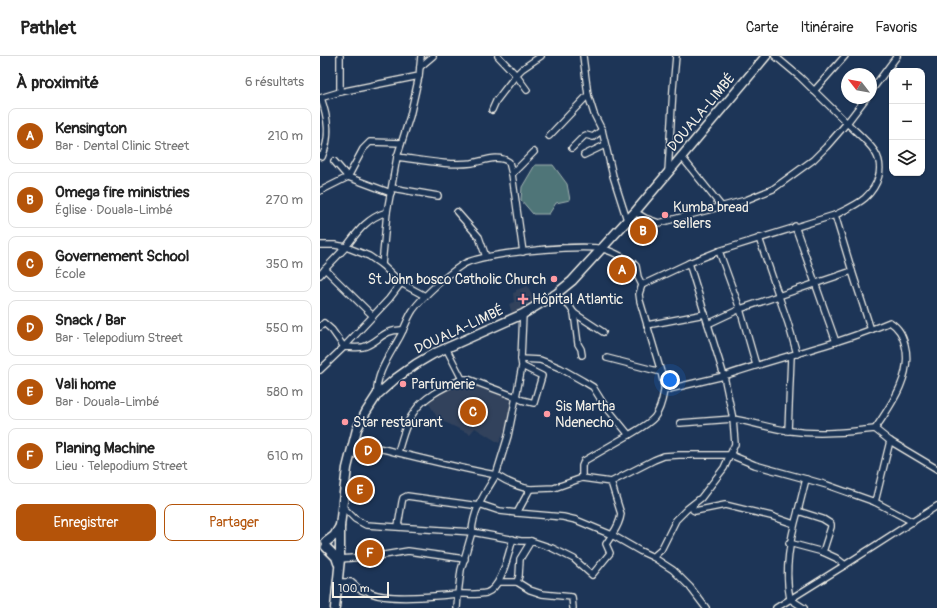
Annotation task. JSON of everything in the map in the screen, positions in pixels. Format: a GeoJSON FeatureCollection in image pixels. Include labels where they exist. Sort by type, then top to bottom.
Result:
{"type":"FeatureCollection","features":[{"type":"Feature","properties":{"kind":"highway","name":"DOUALA-LIMBÉ"},"geometry":{"type":"LineString","coordinates":[[335,608],[340,526],[347,468],[357,429],[377,395],[395,379],[416,364],[446,348],[523,314],[556,294],[572,281],[635,212],[766,56]]}},
{"type":"Feature","properties":{"kind":"highway"},"geometry":{"type":"LineString","coordinates":[[323,545],[334,536],[340,526]]}},
{"type":"Feature","properties":{"kind":"highway"},"geometry":{"type":"LineString","coordinates":[[323,545],[340,544]]}},
{"type":"Feature","properties":{"kind":"highway"},"geometry":{"type":"LineString","coordinates":[[323,545],[336,557],[339,562]]}},
{"type":"Feature","properties":{"kind":"street"},"geometry":{"type":"LineString","coordinates":[[340,56],[340,92]]}},
{"type":"Feature","properties":{"kind":"street"},"geometry":{"type":"LineString","coordinates":[[382,266],[387,212],[397,157],[410,116],[419,76],[421,56]]}},
{"type":"Feature","properties":{"kind":"street"},"geometry":{"type":"LineString","coordinates":[[420,67],[433,56]]}},
{"type":"Feature","properties":{"kind":"street"},"geometry":{"type":"LineString","coordinates":[[498,56],[516,75],[527,90]]}},
{"type":"Feature","properties":{"kind":"street"},"geometry":{"type":"LineString","coordinates":[[492,110],[496,101],[516,75],[541,56]]}},
{"type":"Feature","properties":{"kind":"street"},"geometry":{"type":"LineString","coordinates":[[583,56],[588,95],[594,114],[602,130],[605,146],[627,220]]}},
{"type":"Feature","properties":{"kind":"street"},"geometry":{"type":"LineString","coordinates":[[668,172],[676,56]]}},
{"type":"Feature","properties":{"kind":"street"},"geometry":{"type":"LineString","coordinates":[[642,285],[719,251],[795,226],[835,215],[865,198],[872,189],[880,174],[880,164],[875,152],[814,91],[775,56]]}},
{"type":"Feature","properties":{"kind":"street"},"geometry":{"type":"LineString","coordinates":[[814,91],[845,56]]}},
{"type":"Feature","properties":{"kind":"street"},"geometry":{"type":"LineString","coordinates":[[877,83],[897,56]]}},
{"type":"Feature","properties":{"kind":"street"},"geometry":{"type":"LineString","coordinates":[[321,157],[326,149],[328,139],[327,114],[320,98],[340,92],[419,76]]}},
{"type":"Feature","properties":{"kind":"street"},"geometry":{"type":"LineString","coordinates":[[549,136],[588,95]]}},
{"type":"Feature","properties":{"kind":"street"},"geometry":{"type":"LineString","coordinates":[[635,212],[658,223],[722,207],[764,194],[778,186],[817,156],[847,123],[861,104]]}},
{"type":"Feature","properties":{"kind":"street"},"geometry":{"type":"LineString","coordinates":[[572,148],[584,136],[586,135],[593,137],[602,130]]}},
{"type":"Feature","properties":{"kind":"street"},"geometry":{"type":"LineString","coordinates":[[320,191],[348,177],[363,149],[370,142],[401,143]]}},
{"type":"Feature","properties":{"kind":"street"},"geometry":{"type":"LineString","coordinates":[[584,155],[605,146]]}},
{"type":"Feature","properties":{"kind":"street"},"geometry":{"type":"LineString","coordinates":[[512,174],[534,152]]}},
{"type":"Feature","properties":{"kind":"street"},"geometry":{"type":"LineString","coordinates":[[681,156],[722,207]]}},
{"type":"Feature","properties":{"kind":"street"},"geometry":{"type":"LineString","coordinates":[[397,157],[459,164],[503,158],[509,162],[523,252]]}},
{"type":"Feature","properties":{"kind":"street"},"geometry":{"type":"LineString","coordinates":[[334,161],[348,177],[392,190],[438,196]]}},
{"type":"Feature","properties":{"kind":"street"},"geometry":{"type":"LineString","coordinates":[[320,274],[364,224],[378,214],[387,212]]}},
{"type":"Feature","properties":{"kind":"street"},"geometry":{"type":"LineString","coordinates":[[457,212],[479,238],[486,257]]}},
{"type":"Feature","properties":{"kind":"street"},"geometry":{"type":"LineString","coordinates":[[835,215],[871,330]]}},
{"type":"Feature","properties":{"kind":"street"},"geometry":{"type":"LineString","coordinates":[[795,226],[836,342]]}},
{"type":"Feature","properties":{"kind":"street"},"geometry":{"type":"LineString","coordinates":[[759,238],[779,296],[794,355],[788,431]]}},
{"type":"Feature","properties":{"kind":"street"},"geometry":{"type":"LineString","coordinates":[[320,245],[346,246],[369,256],[401,283],[425,296]]}},
{"type":"Feature","properties":{"kind":"street"},"geometry":{"type":"LineString","coordinates":[[377,395],[377,381],[414,309],[425,296],[463,264],[486,257],[523,252],[604,246],[636,266],[638,277],[642,285],[639,294],[640,301],[661,372],[664,390],[656,416],[652,421],[584,461],[582,466],[582,478]]}},
{"type":"Feature","properties":{"kind":"street"},"geometry":{"type":"LineString","coordinates":[[719,251],[740,309],[756,365]]}},
{"type":"Feature","properties":{"kind":"street"},"geometry":{"type":"LineString","coordinates":[[653,557],[661,550],[676,520],[701,498],[720,475],[731,455],[736,440],[724,376],[689,263]]}},
{"type":"Feature","properties":{"kind":"street"},"geometry":{"type":"LineString","coordinates":[[325,269],[373,316]]}},
{"type":"Feature","properties":{"kind":"street"},"geometry":{"type":"LineString","coordinates":[[708,324],[740,309],[852,271]]}},
{"type":"Feature","properties":{"kind":"street"},"geometry":{"type":"LineString","coordinates":[[320,370],[389,299],[401,283]]}},
{"type":"Feature","properties":{"kind":"street"},"geometry":{"type":"LineString","coordinates":[[556,294],[570,306],[574,313],[578,344],[582,355]]}},
{"type":"Feature","properties":{"kind":"street"},"geometry":{"type":"LineString","coordinates":[[574,313],[604,332]]}},
{"type":"Feature","properties":{"kind":"street"},"geometry":{"type":"LineString","coordinates":[[457,608],[461,570],[472,532],[472,521],[496,475],[508,436],[522,366],[523,314]]}},
{"type":"Feature","properties":{"kind":"street"},"geometry":{"type":"LineString","coordinates":[[648,325],[705,314]]}},
{"type":"Feature","properties":{"kind":"street"},"geometry":{"type":"LineString","coordinates":[[664,390],[724,376],[756,365],[794,355],[871,330],[890,322],[900,331],[907,352],[907,361],[904,377],[891,403],[875,429]]}},
{"type":"Feature","properties":{"kind":"street"},"geometry":{"type":"LineString","coordinates":[[321,323],[332,330],[344,347]]}},
{"type":"Feature","properties":{"kind":"street"},"geometry":{"type":"LineString","coordinates":[[344,347],[363,347],[386,332],[403,330]]}},
{"type":"Feature","properties":{"kind":"street"},"geometry":{"type":"LineString","coordinates":[[446,348],[462,378]]}},
{"type":"Feature","properties":{"kind":"street"},"geometry":{"type":"LineString","coordinates":[[607,358],[661,372]]}},
{"type":"Feature","properties":{"kind":"street"},"geometry":{"type":"LineString","coordinates":[[521,359],[540,360],[548,363],[560,368],[593,387],[603,403],[629,435]]}},
{"type":"Feature","properties":{"kind":"street"},"geometry":{"type":"LineString","coordinates":[[398,452],[407,425],[414,411],[420,404],[445,387],[462,378],[534,403],[542,376],[522,366]]}},
{"type":"Feature","properties":{"kind":"street"},"geometry":{"type":"LineString","coordinates":[[680,423],[733,419],[748,421],[788,431],[847,432],[875,429],[890,441],[937,469]]}},
{"type":"Feature","properties":{"kind":"street"},"geometry":{"type":"LineString","coordinates":[[875,502],[890,441]]}},
{"type":"Feature","properties":{"kind":"street"},"geometry":{"type":"LineString","coordinates":[[353,442],[398,452],[456,468],[496,475],[514,484],[530,489],[554,488],[582,478],[611,482],[664,456],[731,455],[755,465],[827,485],[875,502],[913,522]]}},
{"type":"Feature","properties":{"kind":"street"},"geometry":{"type":"LineString","coordinates":[[790,599],[788,578],[790,543],[806,479]]}},
{"type":"Feature","properties":{"kind":"street"},"geometry":{"type":"LineString","coordinates":[[343,507],[355,519],[366,525],[472,532],[513,539],[521,542],[531,541],[574,559],[592,575],[610,553],[606,544],[617,526],[621,514],[611,482]]}},
{"type":"Feature","properties":{"kind":"street"},"geometry":{"type":"LineString","coordinates":[[517,513],[530,489]]}},
{"type":"Feature","properties":{"kind":"street"},"geometry":{"type":"LineString","coordinates":[[398,526],[403,498],[407,496],[479,505],[500,511],[563,517],[576,520],[612,535],[653,557],[673,570],[690,587],[706,608]]}},
{"type":"Feature","properties":{"kind":"street"},"geometry":{"type":"LineString","coordinates":[[692,505],[693,510],[695,511],[725,505],[771,516],[794,524]]}},
{"type":"Feature","properties":{"kind":"street"},"geometry":{"type":"LineString","coordinates":[[776,608],[845,566],[937,506]]}},
{"type":"Feature","properties":{"kind":"street"},"geometry":{"type":"LineString","coordinates":[[798,511],[823,519],[831,524],[832,527],[823,552]]}},
{"type":"Feature","properties":{"kind":"street"},"geometry":{"type":"LineString","coordinates":[[337,582],[351,582],[359,589],[364,591],[366,590],[390,596],[426,597],[458,594],[481,594],[494,588],[499,582],[513,539]]}},
{"type":"Feature","properties":{"kind":"street"},"geometry":{"type":"LineString","coordinates":[[517,582],[519,576],[520,558],[531,541]]}},
{"type":"Feature","properties":{"kind":"street"},"geometry":{"type":"LineString","coordinates":[[790,543],[823,552],[836,558],[845,566]]}},
{"type":"Feature","properties":{"kind":"street"},"geometry":{"type":"LineString","coordinates":[[339,562],[408,551],[465,559]]}},
{"type":"Feature","properties":{"kind":"street"},"geometry":{"type":"LineString","coordinates":[[499,582],[517,582],[530,590],[547,595],[572,597],[573,608]]}},
{"type":"Feature","properties":{"kind":"street"},"geometry":{"type":"LineString","coordinates":[[790,599],[804,608]]}},
{"type":"Feature","properties":{"kind":"shaded area","name":"Hôpital Atlantic"},"geometry":{"type":"Polygon","coordinates":[[[528,286],[535,303],[512,314],[509,304],[514,302],[513,293],[516,292],[516,290],[528,286]]]}},
{"type":"Feature","properties":{"kind":"shaded area"},"geometry":{"type":"Polygon","coordinates":[[[461,378],[512,396],[513,405],[507,427],[499,443],[475,428],[470,434],[438,419],[427,400],[461,378]]]}},
{"type":"Feature","properties":{"kind":"green space"},"geometry":{"type":"Polygon","coordinates":[[[535,165],[553,165],[567,184],[570,200],[556,203],[549,214],[533,214],[521,200],[522,187],[535,165]]]}},
{"type":"Feature","properties":{"kind":"place","name":"Kumba bread sellers"},"geometry":{"type":"Point","coordinates":[665,215]}},
{"type":"Feature","properties":{"kind":"place","name":"Omega fire ministries"},"geometry":{"type":"Point","coordinates":[643,231]}},
{"type":"Feature","properties":{"kind":"place","name":"Kensington"},"geometry":{"type":"Point","coordinates":[622,270]}},
{"type":"Feature","properties":{"kind":"place","name":"St John bosco Catholic Church"},"geometry":{"type":"Point","coordinates":[554,279]}},
{"type":"Feature","properties":{"kind":"place","name":"Hôpital Atlantic"},"geometry":{"type":"Point","coordinates":[523,299]}},
{"type":"Feature","properties":{"kind":"place","name":"Parfumerie"},"geometry":{"type":"Point","coordinates":[403,384]}},
{"type":"Feature","properties":{"kind":"place","name":"Governement School"},"geometry":{"type":"Point","coordinates":[473,412]}},
{"type":"Feature","properties":{"kind":"place","name":"Sis Martha Ndenecho"},"geometry":{"type":"Point","coordinates":[547,414]}},
{"type":"Feature","properties":{"kind":"place","name":"Star restaurant"},"geometry":{"type":"Point","coordinates":[345,422]}},
{"type":"Feature","properties":{"kind":"place","name":"Snack / Bar"},"geometry":{"type":"Point","coordinates":[368,451]}},
{"type":"Feature","properties":{"kind":"place","name":"Vali home"},"geometry":{"type":"Point","coordinates":[360,490]}},
{"type":"Feature","properties":{"kind":"place","name":"Planing Machine"},"geometry":{"type":"Point","coordinates":[370,553]}}]}
